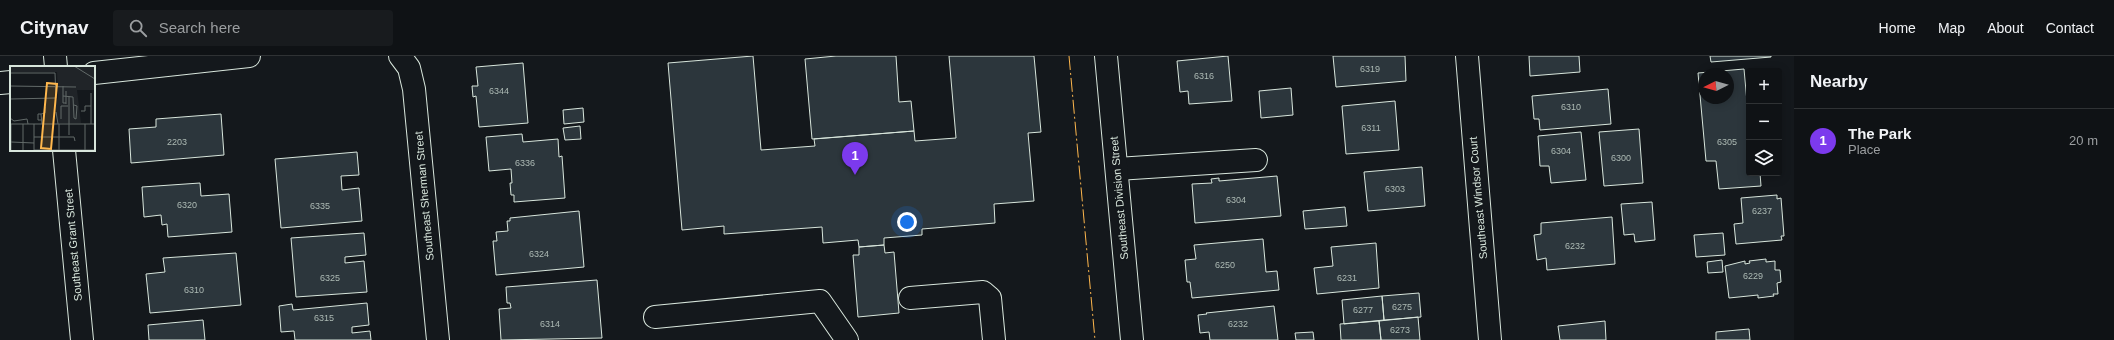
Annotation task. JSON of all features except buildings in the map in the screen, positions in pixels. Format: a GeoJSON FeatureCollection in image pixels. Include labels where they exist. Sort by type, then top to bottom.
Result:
{"type":"FeatureCollection","features":[{"type":"Feature","properties":{"kind":"street"},"geometry":{"type":"LineString","coordinates":[[55,56],[56,66]]}},
{"type":"Feature","properties":{"kind":"street"},"geometry":{"type":"LineString","coordinates":[[95,73],[249,56]]}},
{"type":"Feature","properties":{"kind":"street","name":"Southeast Sherman Street"},"geometry":{"type":"LineString","coordinates":[[400,56],[409,68],[414,89],[438,340]]}},
{"type":"Feature","properties":{"kind":"street","name":"Southeast Division Street"},"geometry":{"type":"LineString","coordinates":[[1106,56],[1132,340]]}},
{"type":"Feature","properties":{"kind":"street","name":"Southeast Windsor Court"},"geometry":{"type":"LineString","coordinates":[[1467,56],[1490,340]]}},
{"type":"Feature","properties":{"kind":"street"},"geometry":{"type":"LineString","coordinates":[[0,83],[10,82]]}},
{"type":"Feature","properties":{"kind":"street","name":"Southeast Grant Street"},"geometry":{"type":"LineString","coordinates":[[64,151],[82,340]]}},
{"type":"Feature","properties":{"kind":"street"},"geometry":{"type":"LineString","coordinates":[[1117,169],[1256,160]]}},
{"type":"Feature","properties":{"kind":"street"},"geometry":{"type":"LineString","coordinates":[[910,298],[983,292],[990,298],[994,340]]}},
{"type":"Feature","properties":{"kind":"street"},"geometry":{"type":"LineString","coordinates":[[655,317],[820,301],[847,340]]}},
{"type":"Feature","properties":{"kind":"power"},"geometry":{"type":"LineString","coordinates":[[1069,56],[1095,340]]}},
{"type":"Feature","properties":{"kind":"place","name":"The Park"},"geometry":{"type":"Point","coordinates":[855,175]}}]}
